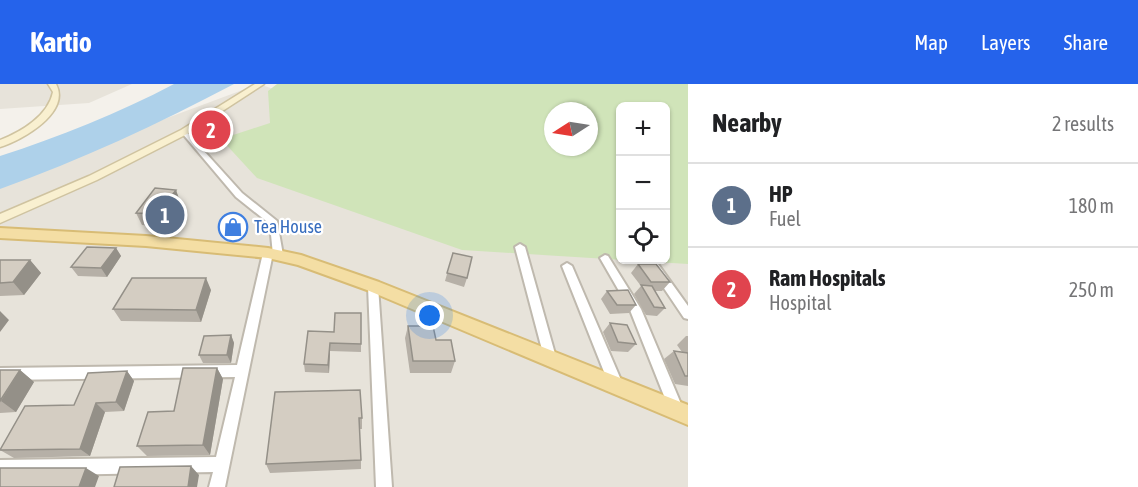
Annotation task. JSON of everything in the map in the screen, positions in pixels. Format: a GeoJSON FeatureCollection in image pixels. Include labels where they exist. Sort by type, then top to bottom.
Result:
{"type":"FeatureCollection","features":[{"type":"Feature","properties":{"kind":"main road"},"geometry":{"type":"LineString","coordinates":[[1,231],[146,241],[273,254],[301,260],[373,286],[551,361],[683,413]]}},
{"type":"Feature","properties":{"kind":"street"},"geometry":{"type":"LineString","coordinates":[[0,144],[28,129],[46,113],[58,96],[58,90],[52,84]]}},
{"type":"Feature","properties":{"kind":"street"},"geometry":{"type":"LineString","coordinates":[[1,231],[93,178],[184,132],[260,84]]}},
{"type":"Feature","properties":{"kind":"street"},"geometry":{"type":"LineString","coordinates":[[184,132],[239,195],[274,223],[273,254],[242,371],[217,487]]}},
{"type":"Feature","properties":{"kind":"street"},"geometry":{"type":"LineString","coordinates":[[520,247],[551,361]]}},
{"type":"Feature","properties":{"kind":"street"},"geometry":{"type":"LineString","coordinates":[[605,258],[635,309],[683,413]]}},
{"type":"Feature","properties":{"kind":"street"},"geometry":{"type":"LineString","coordinates":[[653,264],[688,315]]}},
{"type":"Feature","properties":{"kind":"street"},"geometry":{"type":"LineString","coordinates":[[567,266],[617,387]]}},
{"type":"Feature","properties":{"kind":"street"},"geometry":{"type":"LineString","coordinates":[[373,286],[384,487]]}},
{"type":"Feature","properties":{"kind":"street"},"geometry":{"type":"LineString","coordinates":[[0,374],[242,371]]}},
{"type":"Feature","properties":{"kind":"street"},"geometry":{"type":"LineString","coordinates":[[0,468],[222,464]]}},
{"type":"Feature","properties":{"kind":"shaded area"},"geometry":{"type":"Polygon","coordinates":[[[0,84],[132,84],[89,103],[0,109],[0,84]]]}},
{"type":"Feature","properties":{"kind":"shaded area"},"geometry":{"type":"Polygon","coordinates":[[[259,84],[510,172],[616,257],[616,264],[670,264],[670,242],[688,160],[688,487],[0,487],[0,180],[259,84]]]}},
{"type":"Feature","properties":{"kind":"green space"},"geometry":{"type":"Polygon","coordinates":[[[277,84],[688,84],[688,264],[670,263],[670,102],[616,102],[616,260],[462,250],[257,178],[221,139],[270,123],[268,91],[277,84]]]}},
{"type":"Feature","properties":{"kind":"water"},"geometry":{"type":"Polygon","coordinates":[[[174,84],[234,84],[119,141],[0,189],[0,156],[88,124],[174,84]]]}},
{"type":"Feature","properties":{"kind":"building"},"geometry":{"type":"Polygon","coordinates":[[[155,188],[176,190],[158,214],[136,213],[155,188]]]}},
{"type":"Feature","properties":{"kind":"building"},"geometry":{"type":"Polygon","coordinates":[[[87,247],[116,248],[101,268],[71,267],[87,247]]]}},
{"type":"Feature","properties":{"kind":"building"},"geometry":{"type":"Polygon","coordinates":[[[453,253],[472,257],[467,278],[447,273],[453,253]]]}},
{"type":"Feature","properties":{"kind":"building"},"geometry":{"type":"Polygon","coordinates":[[[0,260],[30,260],[13,282],[0,283],[0,260]]]}},
{"type":"Feature","properties":{"kind":"building"},"geometry":{"type":"Polygon","coordinates":[[[638,264],[656,264],[670,282],[651,282],[638,264]]]}},
{"type":"Feature","properties":{"kind":"building"},"geometry":{"type":"Polygon","coordinates":[[[132,278],[206,278],[196,310],[113,309],[132,278]]]}},
{"type":"Feature","properties":{"kind":"building"},"geometry":{"type":"Polygon","coordinates":[[[641,285],[652,286],[665,308],[654,307],[641,285]]]}},
{"type":"Feature","properties":{"kind":"building"},"geometry":{"type":"Polygon","coordinates":[[[628,290],[636,305],[617,305],[607,291],[628,290]]]}},
{"type":"Feature","properties":{"kind":"building"},"geometry":{"type":"Polygon","coordinates":[[[335,313],[361,313],[361,344],[330,343],[328,365],[304,364],[308,331],[334,332],[335,313]]]}},
{"type":"Feature","properties":{"kind":"building"},"geometry":{"type":"Polygon","coordinates":[[[610,323],[627,325],[636,344],[618,342],[610,323]]]}},
{"type":"Feature","properties":{"kind":"building"},"geometry":{"type":"Polygon","coordinates":[[[408,326],[433,326],[436,340],[451,340],[455,361],[413,361],[408,326]]]}},
{"type":"Feature","properties":{"kind":"building"},"geometry":{"type":"Polygon","coordinates":[[[231,335],[227,355],[199,355],[204,336],[231,335]]]}},
{"type":"Feature","properties":{"kind":"building"},"geometry":{"type":"Polygon","coordinates":[[[674,351],[688,353],[688,376],[685,376],[674,351]]]}},
{"type":"Feature","properties":{"kind":"building"},"geometry":{"type":"Polygon","coordinates":[[[183,368],[217,368],[203,445],[137,446],[148,412],[174,411],[183,368]]]}},
{"type":"Feature","properties":{"kind":"building"},"geometry":{"type":"Polygon","coordinates":[[[0,370],[20,370],[0,401],[0,370]]]}},
{"type":"Feature","properties":{"kind":"building"},"geometry":{"type":"Polygon","coordinates":[[[127,371],[116,402],[96,403],[80,449],[0,450],[25,406],[74,405],[88,373],[127,371]]]}},
{"type":"Feature","properties":{"kind":"building"},"geometry":{"type":"Polygon","coordinates":[[[360,390],[361,460],[266,464],[275,392],[360,390]]]}},
{"type":"Feature","properties":{"kind":"building"},"geometry":{"type":"Polygon","coordinates":[[[191,466],[188,487],[114,487],[120,467],[191,466]]]}},
{"type":"Feature","properties":{"kind":"building"},"geometry":{"type":"Polygon","coordinates":[[[0,468],[86,468],[79,487],[0,487],[0,468]]]}},
{"type":"Feature","properties":{"kind":"place","name":"Ram Hospitals"},"geometry":{"type":"Point","coordinates":[211,130]}},
{"type":"Feature","properties":{"kind":"place","name":"HP"},"geometry":{"type":"Point","coordinates":[165,215]}},
{"type":"Feature","properties":{"kind":"place","name":"Tea House"},"geometry":{"type":"Point","coordinates":[233,227]}}]}
